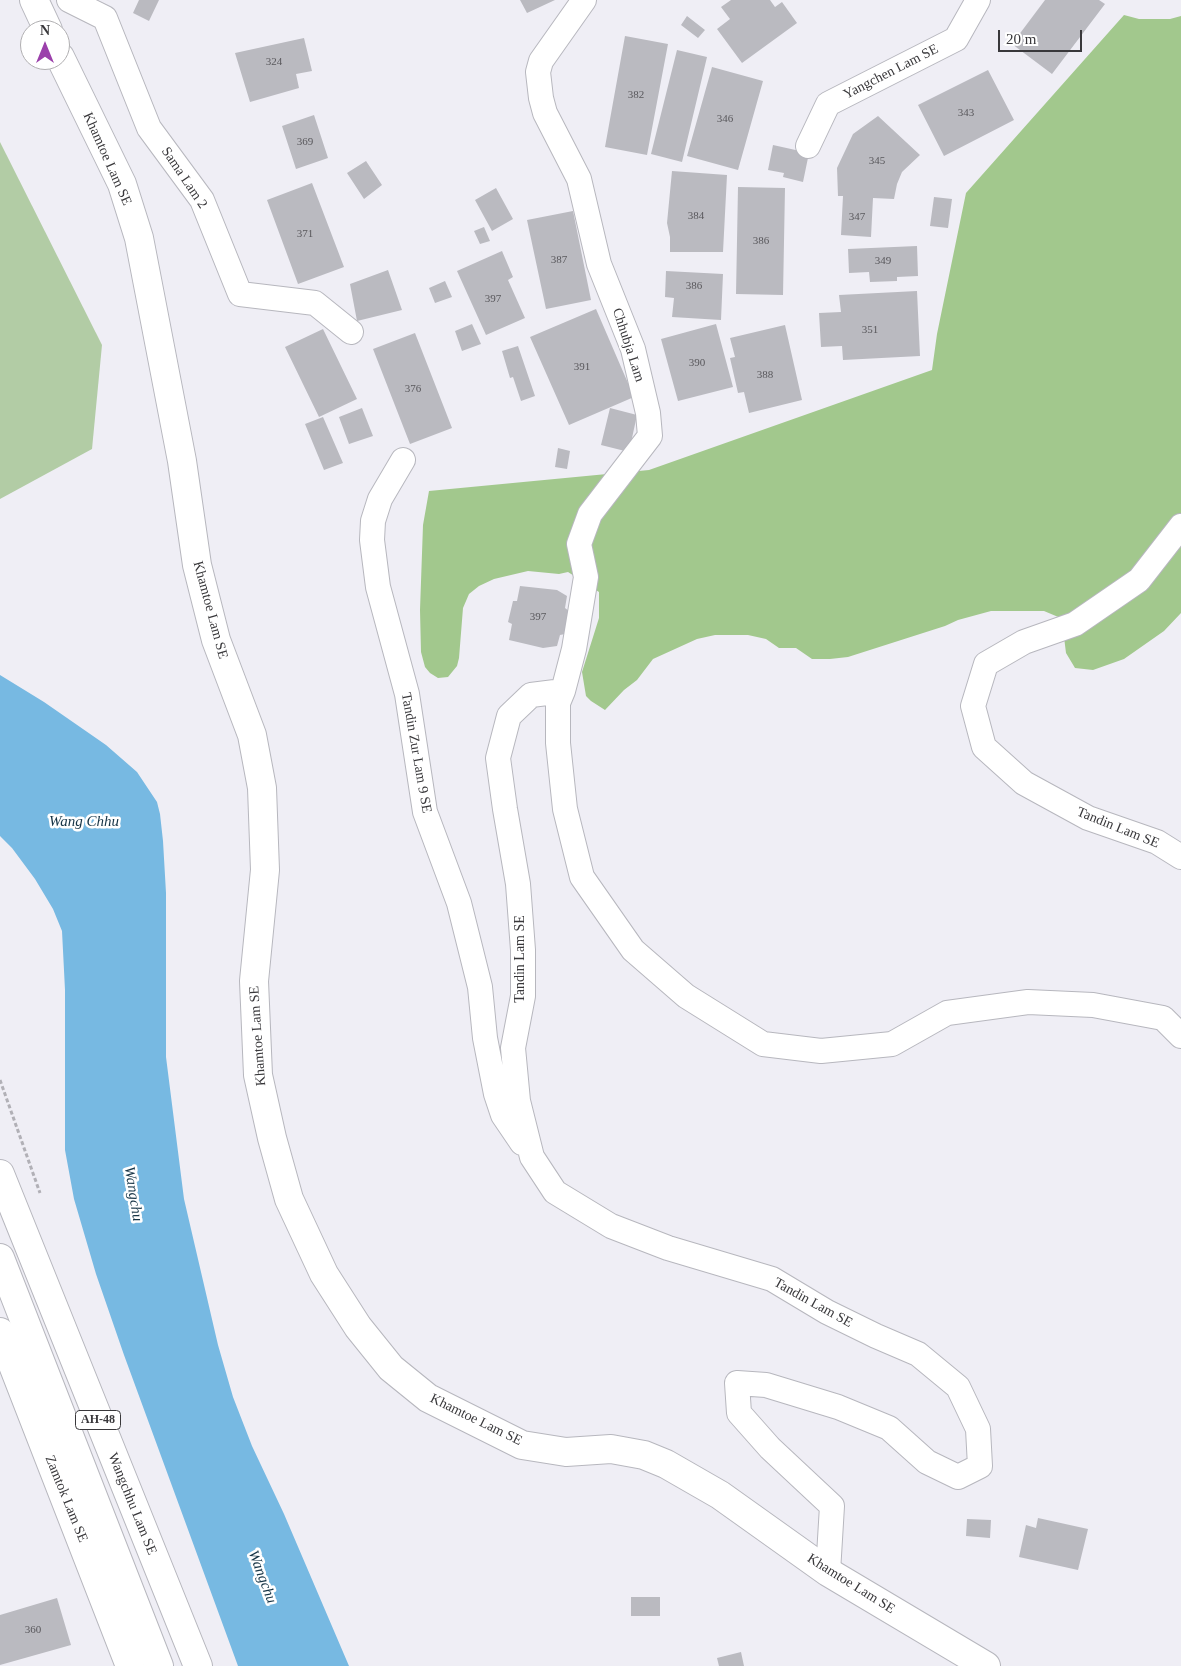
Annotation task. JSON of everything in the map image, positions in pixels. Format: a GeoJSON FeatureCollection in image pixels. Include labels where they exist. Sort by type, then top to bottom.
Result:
{"type":"FeatureCollection","features":[{"type":"Feature","properties":{"kind":"main road"},"geometry":{"type":"LineString","coordinates":[[34,0],[43,20]]}},
{"type":"Feature","properties":{"kind":"main road","name":"Khamtoe Lam SE"},"geometry":{"type":"LineString","coordinates":[[67,70],[122,184],[139,238],[182,461],[197,565],[216,640],[252,735],[262,788],[265,870],[254,981],[258,1075],[272,1138],[289,1199],[324,1274],[358,1327],[391,1368],[428,1398],[522,1445],[566,1452],[611,1449],[644,1455],[666,1464],[720,1494],[828,1572],[986,1666]]}},
{"type":"Feature","properties":{"kind":"main road","name":"Wangchhu Lam SE"},"geometry":{"type":"LineString","coordinates":[[0,1174],[198,1666]]}},
{"type":"Feature","properties":{"kind":"main road","name":"AH-48"},"geometry":{"type":"LineString","coordinates":[[0,1258],[159,1666]]}},
{"type":"Feature","properties":{"kind":"main road","name":"Zamtok Lam SE"},"geometry":{"type":"LineString","coordinates":[[0,1332],[97,1577],[130,1666]]}},
{"type":"Feature","properties":{"kind":"street","name":"Sama Lam 2"},"geometry":{"type":"LineString","coordinates":[[69,0],[105,18],[149,128],[202,200],[240,294],[315,303],[351,332]]}},
{"type":"Feature","properties":{"kind":"street","name":"Chhubja Lam"},"geometry":{"type":"LineString","coordinates":[[563,691],[574,649],[586,577],[579,544],[590,514],[650,436],[648,413],[632,349],[599,264],[579,179],[545,113],[541,98],[538,72],[542,60],[584,0]]}},
{"type":"Feature","properties":{"kind":"street","name":"Yangchen Lam SE"},"geometry":{"type":"LineString","coordinates":[[808,146],[828,104],[956,39],[978,0]]}},
{"type":"Feature","properties":{"kind":"street","name":"Tandin Zur Lam 9 SE"},"geometry":{"type":"LineString","coordinates":[[403,460],[380,499],[373,520],[372,540],[378,588],[407,694],[425,812],[459,903],[480,986],[485,1038],[496,1094],[503,1115],[532,1157]]}},
{"type":"Feature","properties":{"kind":"street","name":"Tandin Lam SE"},"geometry":{"type":"LineString","coordinates":[[1181,526],[1139,580],[1075,624],[1024,642],[986,664],[973,706],[984,747],[1024,783],[1088,818],[1156,842],[1181,857]]}},
{"type":"Feature","properties":{"kind":"street"},"geometry":{"type":"LineString","coordinates":[[563,691],[558,703],[558,743],[564,809],[582,877],[633,950],[686,996],[763,1044],[821,1051],[892,1044],[947,1013],[1028,1002],[1093,1004],[1163,1018],[1181,1036]]}},
{"type":"Feature","properties":{"kind":"street","name":"Tandin Lam SE"},"geometry":{"type":"LineString","coordinates":[[563,691],[531,695],[509,716],[498,758],[518,884],[522,950],[522,996],[514,1048],[518,1102],[532,1157],[556,1192],[611,1226],[668,1248],[772,1279],[827,1312],[918,1354],[958,1387],[978,1429],[980,1466],[958,1477],[927,1462],[889,1428],[838,1407],[766,1385],[737,1383],[739,1413],[770,1448],[832,1506],[828,1572]]}},
{"type":"Feature","properties":{"kind":"green space"},"geometry":{"type":"Polygon","coordinates":[[[1124,15],[1139,19],[1170,19],[1181,16],[1181,613],[1164,631],[1124,659],[1093,670],[1075,668],[1066,653],[1064,637],[1075,624],[1044,611],[991,611],[958,620],[945,626],[848,657],[830,659],[812,659],[796,648],[779,648],[766,639],[748,635],[715,635],[697,639],[653,659],[637,680],[624,690],[605,710],[586,696],[582,672],[599,618],[599,592],[568,572],[559,574],[528,571],[494,579],[479,586],[469,594],[463,608],[457,666],[448,677],[438,678],[430,673],[425,667],[421,652],[420,610],[423,525],[429,491],[649,470],[932,370],[937,334],[966,193],[1124,15]]]}},
{"type":"Feature","properties":{"kind":"green space"},"geometry":{"type":"Polygon","coordinates":[[[0,142],[102,345],[92,449],[0,499],[0,142]]]}},
{"type":"Feature","properties":{"kind":"water","name":"Wang Chhu"},"geometry":{"type":"Polygon","coordinates":[[[0,675],[44,702],[106,745],[137,772],[157,802],[163,841],[166,893],[166,1057],[184,1199],[218,1345],[233,1397],[252,1446],[284,1514],[349,1666],[238,1666],[124,1355],[96,1274],[74,1199],[65,1150],[65,990],[62,931],[53,909],[35,879],[12,848],[0,836],[0,675]]]}},
{"type":"Feature","properties":{"kind":"building"},"geometry":{"type":"Polygon","coordinates":[[[139,0],[159,0],[149,21],[133,13],[139,0]]]}},
{"type":"Feature","properties":{"kind":"building"},"geometry":{"type":"Polygon","coordinates":[[[520,0],[555,0],[527,13],[520,0]]]}},
{"type":"Feature","properties":{"kind":"building"},"geometry":{"type":"Polygon","coordinates":[[[731,0],[770,0],[775,7],[782,2],[797,23],[742,63],[717,29],[730,19],[721,7],[731,0]]]}},
{"type":"Feature","properties":{"kind":"building"},"geometry":{"type":"Polygon","coordinates":[[[1045,0],[1099,0],[1105,4],[1052,74],[1012,44],[1045,0]]]}},
{"type":"Feature","properties":{"kind":"building"},"geometry":{"type":"Polygon","coordinates":[[[687,16],[705,30],[698,38],[681,25],[687,16]]]}},
{"type":"Feature","properties":{"kind":"building"},"geometry":{"type":"Polygon","coordinates":[[[625,36],[668,44],[647,155],[605,147],[625,36]]]}},
{"type":"Feature","properties":{"kind":"building"},"geometry":{"type":"Polygon","coordinates":[[[304,38],[312,71],[296,74],[299,88],[250,102],[235,53],[304,38]]]}},
{"type":"Feature","properties":{"kind":"building"},"geometry":{"type":"Polygon","coordinates":[[[677,50],[707,57],[682,162],[651,154],[677,50]]]}},
{"type":"Feature","properties":{"kind":"building"},"geometry":{"type":"Polygon","coordinates":[[[712,67],[763,81],[738,170],[687,156],[712,67]]]}},
{"type":"Feature","properties":{"kind":"building"},"geometry":{"type":"Polygon","coordinates":[[[988,70],[1014,120],[944,156],[918,105],[988,70]]]}},
{"type":"Feature","properties":{"kind":"building"},"geometry":{"type":"Polygon","coordinates":[[[314,115],[328,158],[296,169],[282,126],[314,115]]]}},
{"type":"Feature","properties":{"kind":"building"},"geometry":{"type":"Polygon","coordinates":[[[878,116],[920,155],[902,172],[894,199],[873,198],[871,237],[841,235],[843,196],[838,196],[837,168],[853,134],[878,116]]]}},
{"type":"Feature","properties":{"kind":"building"},"geometry":{"type":"Polygon","coordinates":[[[773,145],[809,153],[803,182],[783,177],[784,173],[768,170],[773,145]]]}},
{"type":"Feature","properties":{"kind":"building"},"geometry":{"type":"Polygon","coordinates":[[[366,161],[382,185],[364,199],[347,173],[366,161]]]}},
{"type":"Feature","properties":{"kind":"building"},"geometry":{"type":"Polygon","coordinates":[[[672,171],[727,175],[723,252],[670,252],[670,237],[667,223],[672,171]]]}},
{"type":"Feature","properties":{"kind":"building"},"geometry":{"type":"Polygon","coordinates":[[[312,183],[344,267],[298,284],[267,200],[312,183]]]}},
{"type":"Feature","properties":{"kind":"building"},"geometry":{"type":"Polygon","coordinates":[[[738,187],[785,188],[783,295],[736,294],[738,187]]]}},
{"type":"Feature","properties":{"kind":"building"},"geometry":{"type":"Polygon","coordinates":[[[496,188],[513,219],[492,231],[475,200],[496,188]]]}},
{"type":"Feature","properties":{"kind":"building"},"geometry":{"type":"Polygon","coordinates":[[[934,197],[952,199],[948,228],[930,226],[934,197]]]}},
{"type":"Feature","properties":{"kind":"building"},"geometry":{"type":"Polygon","coordinates":[[[573,211],[591,300],[546,309],[527,220],[573,211]]]}},
{"type":"Feature","properties":{"kind":"building"},"geometry":{"type":"Polygon","coordinates":[[[484,227],[490,241],[480,244],[474,231],[484,227]]]}},
{"type":"Feature","properties":{"kind":"building"},"geometry":{"type":"Polygon","coordinates":[[[917,246],[918,276],[897,277],[897,281],[870,282],[869,272],[849,273],[848,249],[917,246]]]}},
{"type":"Feature","properties":{"kind":"building"},"geometry":{"type":"Polygon","coordinates":[[[502,251],[513,277],[508,280],[525,318],[486,335],[457,271],[502,251]]]}},
{"type":"Feature","properties":{"kind":"building"},"geometry":{"type":"Polygon","coordinates":[[[388,270],[402,310],[357,321],[350,284],[388,270]]]}},
{"type":"Feature","properties":{"kind":"building"},"geometry":{"type":"Polygon","coordinates":[[[666,271],[723,274],[721,320],[672,317],[674,298],[665,297],[666,271]]]}},
{"type":"Feature","properties":{"kind":"building"},"geometry":{"type":"Polygon","coordinates":[[[445,281],[452,297],[435,303],[429,288],[445,281]]]}},
{"type":"Feature","properties":{"kind":"building"},"geometry":{"type":"Polygon","coordinates":[[[917,291],[920,356],[843,360],[842,346],[821,347],[819,313],[841,312],[839,295],[917,291]]]}},
{"type":"Feature","properties":{"kind":"building"},"geometry":{"type":"Polygon","coordinates":[[[596,309],[634,397],[569,425],[530,337],[596,309]]]}},
{"type":"Feature","properties":{"kind":"building"},"geometry":{"type":"Polygon","coordinates":[[[472,324],[481,344],[462,351],[455,331],[472,324]]]}},
{"type":"Feature","properties":{"kind":"building"},"geometry":{"type":"Polygon","coordinates":[[[716,324],[733,387],[678,401],[661,339],[716,324]]]}},
{"type":"Feature","properties":{"kind":"building"},"geometry":{"type":"Polygon","coordinates":[[[785,325],[802,400],[749,413],[744,392],[738,393],[730,358],[735,357],[730,338],[785,325]]]}},
{"type":"Feature","properties":{"kind":"building"},"geometry":{"type":"Polygon","coordinates":[[[323,329],[357,399],[319,417],[285,347],[323,329]]]}},
{"type":"Feature","properties":{"kind":"building"},"geometry":{"type":"Polygon","coordinates":[[[415,333],[452,428],[410,444],[373,349],[415,333]]]}},
{"type":"Feature","properties":{"kind":"building"},"geometry":{"type":"Polygon","coordinates":[[[518,346],[535,396],[521,401],[513,377],[510,378],[502,351],[518,346]]]}},
{"type":"Feature","properties":{"kind":"building"},"geometry":{"type":"Polygon","coordinates":[[[362,408],[373,436],[349,444],[339,417],[362,408]]]}},
{"type":"Feature","properties":{"kind":"building"},"geometry":{"type":"Polygon","coordinates":[[[610,408],[637,415],[629,452],[601,445],[610,408]]]}},
{"type":"Feature","properties":{"kind":"building"},"geometry":{"type":"Polygon","coordinates":[[[323,417],[343,463],[324,470],[305,424],[323,417]]]}},
{"type":"Feature","properties":{"kind":"building"},"geometry":{"type":"Polygon","coordinates":[[[558,448],[570,451],[567,469],[555,467],[558,448]]]}},
{"type":"Feature","properties":{"kind":"building"},"geometry":{"type":"Polygon","coordinates":[[[520,586],[557,590],[567,596],[565,608],[569,611],[565,634],[560,635],[557,646],[543,648],[509,640],[512,624],[508,622],[513,601],[517,601],[520,586]]]}},
{"type":"Feature","properties":{"kind":"building"},"geometry":{"type":"Polygon","coordinates":[[[1038,1518],[1088,1529],[1078,1570],[1019,1557],[1026,1525],[1036,1528],[1038,1518]]]}},
{"type":"Feature","properties":{"kind":"building"},"geometry":{"type":"Polygon","coordinates":[[[967,1519],[991,1520],[990,1538],[966,1536],[967,1519]]]}},
{"type":"Feature","properties":{"kind":"building"},"geometry":{"type":"Polygon","coordinates":[[[631,1597],[660,1597],[660,1616],[631,1616],[631,1597]]]}},
{"type":"Feature","properties":{"kind":"building"},"geometry":{"type":"Polygon","coordinates":[[[57,1598],[71,1645],[0,1665],[0,1615],[57,1598]]]}},
{"type":"Feature","properties":{"kind":"building"},"geometry":{"type":"Polygon","coordinates":[[[741,1652],[744,1666],[719,1666],[717,1658],[741,1652]]]}},
{"type":"Feature","properties":{"kind":"water label","name":"Wangchu"},"geometry":{"type":"Point","coordinates":[133,1194]}},
{"type":"Feature","properties":{"kind":"water label","name":"Wangchu"},"geometry":{"type":"Point","coordinates":[262,1577]}}]}
